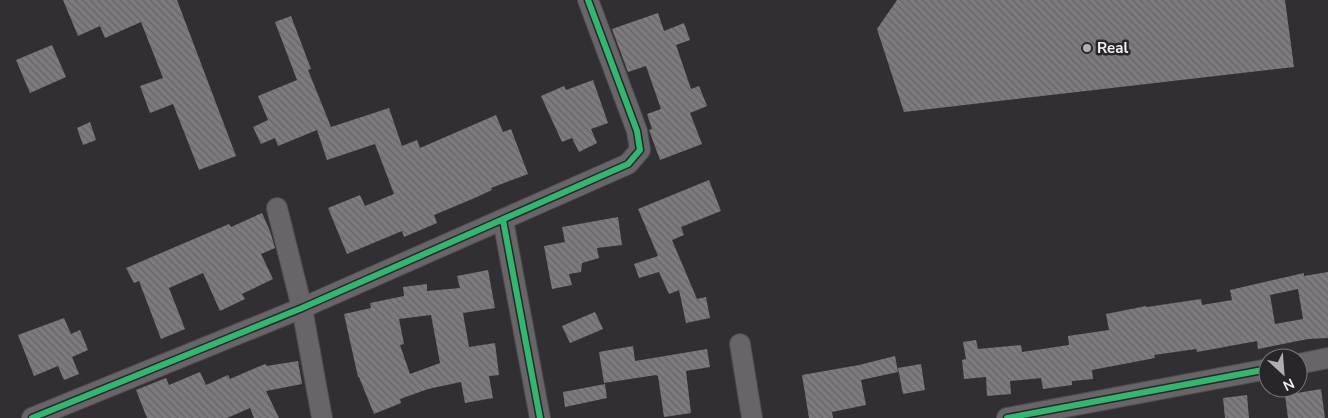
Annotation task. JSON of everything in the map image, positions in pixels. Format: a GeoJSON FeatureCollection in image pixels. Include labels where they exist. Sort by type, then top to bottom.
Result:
{"type":"FeatureCollection","features":[{"type":"Feature","properties":{"kind":"street"},"geometry":{"type":"LineString","coordinates":[[32,418],[302,308],[628,164],[640,150],[637,131],[588,0]]}},
{"type":"Feature","properties":{"kind":"street"},"geometry":{"type":"LineString","coordinates":[[277,208],[302,308],[322,418]]}},
{"type":"Feature","properties":{"kind":"street"},"geometry":{"type":"LineString","coordinates":[[503,220],[540,418]]}},
{"type":"Feature","properties":{"kind":"street"},"geometry":{"type":"LineString","coordinates":[[740,344],[752,418]]}},
{"type":"Feature","properties":{"kind":"street"},"geometry":{"type":"LineString","coordinates":[[1308,362],[1328,358]]}},
{"type":"Feature","properties":{"kind":"street"},"geometry":{"type":"LineString","coordinates":[[1007,418],[1258,371]]}},
{"type":"Feature","properties":{"kind":"building"},"geometry":{"type":"Polygon","coordinates":[[[63,0],[177,0],[236,156],[199,170],[173,104],[150,113],[140,86],[163,78],[141,22],[105,38],[100,26],[78,36],[63,0]]]}},
{"type":"Feature","properties":{"kind":"building","name":"Real"},"geometry":{"type":"Polygon","coordinates":[[[897,0],[1285,0],[1294,67],[904,112],[877,29],[897,0]]]}},
{"type":"Feature","properties":{"kind":"building"},"geometry":{"type":"Polygon","coordinates":[[[658,13],[664,31],[684,23],[690,40],[676,45],[691,89],[699,86],[707,106],[690,113],[702,144],[660,160],[649,130],[652,129],[647,114],[661,109],[646,66],[628,72],[612,29],[658,13]]]}},
{"type":"Feature","properties":{"kind":"building"},"geometry":{"type":"Polygon","coordinates":[[[291,16],[311,69],[308,70],[331,127],[389,108],[402,146],[417,140],[420,148],[496,115],[503,132],[511,129],[528,174],[491,188],[492,190],[434,215],[437,223],[404,237],[402,231],[347,254],[328,208],[360,195],[365,206],[394,194],[375,144],[327,160],[317,130],[278,146],[275,138],[261,144],[253,127],[268,120],[258,96],[297,80],[275,22],[291,16]]]}},
{"type":"Feature","properties":{"kind":"building"},"geometry":{"type":"Polygon","coordinates":[[[52,45],[66,77],[30,93],[16,60],[52,45]]]}},
{"type":"Feature","properties":{"kind":"building"},"geometry":{"type":"Polygon","coordinates":[[[593,80],[608,123],[591,129],[597,143],[579,152],[572,138],[562,142],[541,96],[564,86],[566,90],[593,80]]]}},
{"type":"Feature","properties":{"kind":"building"},"geometry":{"type":"Polygon","coordinates":[[[90,122],[96,140],[83,145],[77,128],[90,122]]]}},
{"type":"Feature","properties":{"kind":"building"},"geometry":{"type":"Polygon","coordinates":[[[709,180],[721,211],[681,227],[684,235],[672,240],[697,299],[706,297],[710,318],[686,323],[679,290],[669,294],[659,272],[639,278],[634,264],[658,256],[638,209],[709,180]]]}},
{"type":"Feature","properties":{"kind":"building"},"geometry":{"type":"Polygon","coordinates":[[[262,213],[275,248],[261,254],[273,279],[242,294],[245,299],[220,311],[203,273],[169,288],[185,329],[161,339],[139,281],[134,283],[126,268],[229,224],[231,227],[262,213]]]}},
{"type":"Feature","properties":{"kind":"building"},"geometry":{"type":"Polygon","coordinates":[[[618,217],[622,245],[597,248],[599,258],[582,263],[581,272],[569,274],[572,285],[552,289],[544,246],[565,242],[562,227],[618,217]]]}},
{"type":"Feature","properties":{"kind":"building"},"geometry":{"type":"Polygon","coordinates":[[[488,270],[495,308],[463,313],[469,347],[495,343],[499,375],[489,376],[493,398],[465,403],[461,382],[428,389],[400,399],[401,403],[374,414],[358,377],[344,314],[371,308],[370,303],[404,296],[403,287],[427,284],[427,291],[460,288],[457,276],[488,270]],[[431,315],[399,319],[404,344],[400,345],[410,374],[440,363],[431,315]]]}},
{"type":"Feature","properties":{"kind":"building"},"geometry":{"type":"Polygon","coordinates":[[[1328,272],[1328,338],[1308,339],[1258,349],[1257,341],[1197,352],[1196,349],[1154,355],[1155,358],[1092,370],[1093,379],[1072,381],[1072,385],[1043,389],[1041,378],[1010,381],[1011,394],[987,396],[986,377],[964,379],[962,360],[966,359],[963,342],[976,340],[978,349],[1021,345],[1022,352],[1069,345],[1068,336],[1109,330],[1106,314],[1146,306],[1201,299],[1202,305],[1232,300],[1230,290],[1304,273],[1304,276],[1328,272]],[[1298,289],[1270,295],[1275,324],[1303,319],[1298,289]]]}},
{"type":"Feature","properties":{"kind":"building"},"geometry":{"type":"Polygon","coordinates":[[[595,312],[603,329],[570,343],[562,326],[595,312]]]}},
{"type":"Feature","properties":{"kind":"building"},"geometry":{"type":"Polygon","coordinates":[[[64,318],[71,334],[80,330],[88,350],[72,357],[79,374],[64,380],[58,366],[34,376],[18,335],[64,318]]]}},
{"type":"Feature","properties":{"kind":"building"},"geometry":{"type":"Polygon","coordinates":[[[633,346],[635,361],[707,349],[710,367],[686,371],[691,413],[664,417],[658,376],[656,375],[604,383],[599,352],[633,346]]]}},
{"type":"Feature","properties":{"kind":"building"},"geometry":{"type":"Polygon","coordinates":[[[895,356],[898,372],[861,380],[866,405],[832,412],[833,418],[809,418],[802,375],[859,365],[895,356]]]}},
{"type":"Feature","properties":{"kind":"building"},"geometry":{"type":"Polygon","coordinates":[[[298,361],[302,384],[266,391],[279,418],[254,418],[250,408],[227,418],[147,418],[136,390],[166,378],[169,385],[200,372],[206,385],[228,375],[230,379],[265,364],[267,366],[298,361]]]}},
{"type":"Feature","properties":{"kind":"building"},"geometry":{"type":"Polygon","coordinates":[[[921,364],[925,390],[903,394],[898,368],[921,364]]]}},
{"type":"Feature","properties":{"kind":"building"},"geometry":{"type":"Polygon","coordinates":[[[605,384],[607,398],[565,407],[563,392],[605,384]]]}},
{"type":"Feature","properties":{"kind":"building"},"geometry":{"type":"Polygon","coordinates":[[[1321,389],[1325,418],[1288,418],[1285,398],[1308,398],[1308,391],[1321,389]]]}},
{"type":"Feature","properties":{"kind":"building"},"geometry":{"type":"Polygon","coordinates":[[[1247,395],[1249,418],[1225,418],[1223,398],[1247,395]]]}},
{"type":"Feature","properties":{"kind":"cycle path"},"geometry":{"type":"LineString","coordinates":[[32,418],[302,308],[628,164],[640,150],[637,131],[588,0]]}},
{"type":"Feature","properties":{"kind":"cycle path"},"geometry":{"type":"LineString","coordinates":[[503,220],[540,418]]}},
{"type":"Feature","properties":{"kind":"cycle path"},"geometry":{"type":"LineString","coordinates":[[1007,418],[1258,371]]}},
{"type":"Feature","properties":{"kind":"place","name":"Real"},"geometry":{"type":"Point","coordinates":[1087,48]}}]}
